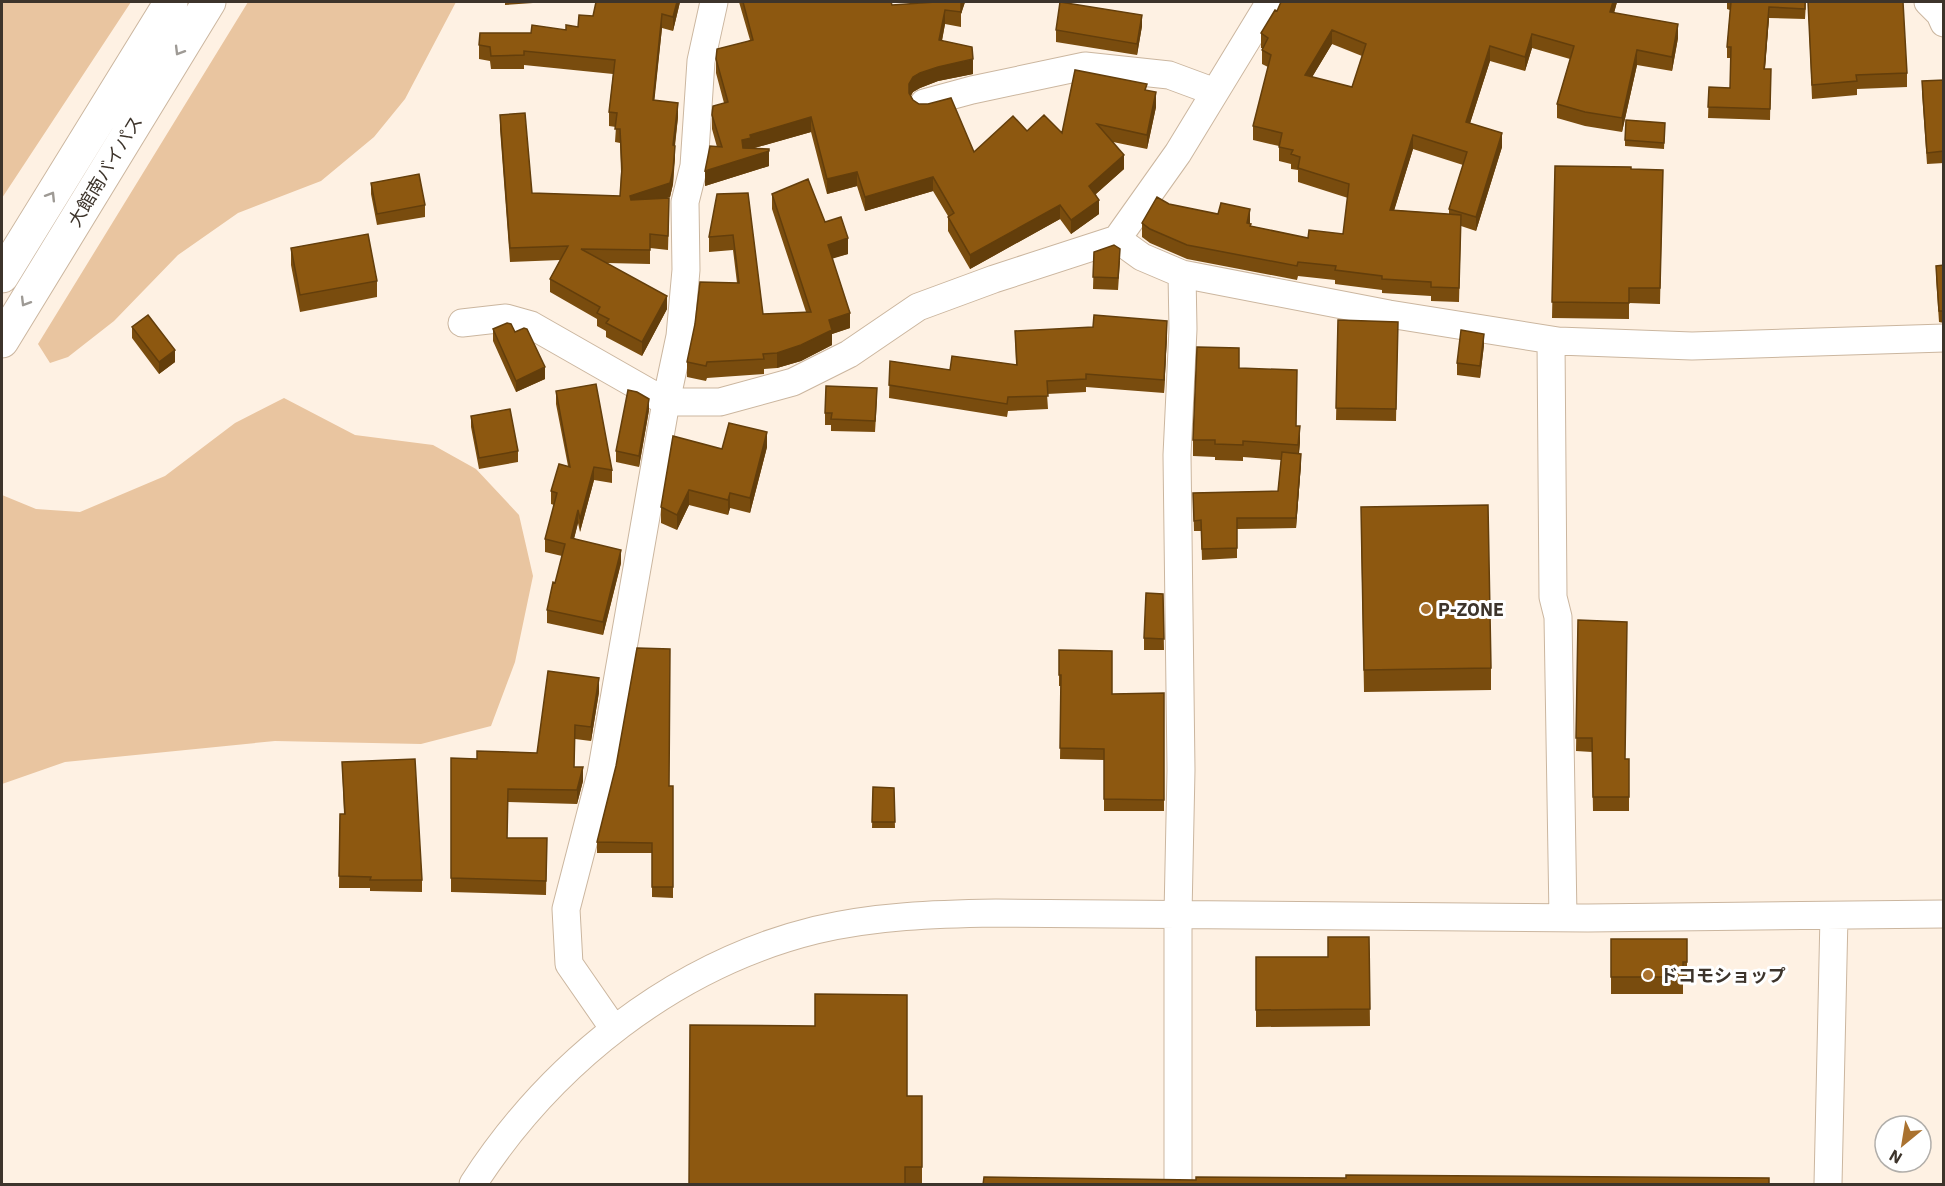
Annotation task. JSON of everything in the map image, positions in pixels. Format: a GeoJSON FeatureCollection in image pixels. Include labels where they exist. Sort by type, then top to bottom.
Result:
{"type":"FeatureCollection","features":[{"type":"Feature","properties":{"kind":"highway","name":"大館南バイパス"},"geometry":{"type":"LineString","coordinates":[[2,276],[171,2]]}},
{"type":"Feature","properties":{"kind":"highway","name":"大館南バイパス"},"geometry":{"type":"LineString","coordinates":[[2,341],[209,2]]}},
{"type":"Feature","properties":{"kind":"street"},"geometry":{"type":"LineString","coordinates":[[615,1029],[569,964],[566,909],[601,774],[666,402],[680,336],[686,270],[685,202],[694,166],[701,61],[714,2]]}},
{"type":"Feature","properties":{"kind":"street"},"geometry":{"type":"LineString","coordinates":[[462,323],[506,318],[531,325],[666,402],[720,402],[793,382],[849,354],[918,307],[994,279],[1117,239],[1178,153],[1270,2]]}},
{"type":"Feature","properties":{"kind":"street"},"geometry":{"type":"LineString","coordinates":[[1928,2],[1940,14],[1944,23]]}},
{"type":"Feature","properties":{"kind":"street"},"geometry":{"type":"LineString","coordinates":[[924,103],[972,90],[1085,66],[1168,75],[1215,92]]}},
{"type":"Feature","properties":{"kind":"street"},"geometry":{"type":"LineString","coordinates":[[1117,239],[1143,257],[1182,274],[1407,317],[1551,340],[1692,346],[1944,338]]}},
{"type":"Feature","properties":{"kind":"street"},"geometry":{"type":"LineString","coordinates":[[1178,1185],[1178,914],[1181,759],[1177,455],[1183,328],[1182,274]]}},
{"type":"Feature","properties":{"kind":"street"},"geometry":{"type":"LineString","coordinates":[[1551,340],[1553,597],[1558,617],[1563,917]]}},
{"type":"Feature","properties":{"kind":"street"},"geometry":{"type":"LineString","coordinates":[[473,1185],[504,1139],[532,1106],[584,1054],[650,1004],[715,967],[784,939],[855,922],[913,915],[996,913],[1563,917],[1944,914]]}},
{"type":"Feature","properties":{"kind":"street"},"geometry":{"type":"LineString","coordinates":[[1828,1185],[1834,916]]}},
{"type":"Feature","properties":{"kind":"shaded area"},"geometry":{"type":"Polygon","coordinates":[[[2,2],[131,2],[2,198],[2,2]]]}},
{"type":"Feature","properties":{"kind":"shaded area"},"geometry":{"type":"Polygon","coordinates":[[[248,2],[456,2],[405,99],[374,137],[321,181],[238,213],[178,255],[114,321],[68,357],[50,363],[38,344],[248,2]]]}},
{"type":"Feature","properties":{"kind":"shaded area"},"geometry":{"type":"Polygon","coordinates":[[[284,398],[355,435],[433,445],[476,469],[519,515],[533,576],[515,662],[491,726],[421,744],[275,741],[65,762],[2,784],[2,495],[36,509],[80,512],[165,476],[235,423],[284,398]]]}},
{"type":"Feature","properties":{"kind":"building"},"geometry":{"type":"Polygon","coordinates":[[[596,2],[677,2],[673,17],[662,14],[653,100],[678,103],[670,183],[630,196],[631,200],[669,198],[668,236],[650,234],[650,250],[581,249],[667,296],[642,342],[606,323],[609,319],[597,313],[600,307],[550,279],[568,246],[510,248],[500,115],[525,113],[532,193],[620,196],[622,168],[620,129],[615,129],[617,113],[609,112],[615,60],[524,51],[524,55],[491,56],[490,47],[479,45],[480,33],[531,33],[532,25],[566,30],[566,25],[578,27],[579,15],[593,16],[596,2]]]}},
{"type":"Feature","properties":{"kind":"building"},"geometry":{"type":"Polygon","coordinates":[[[743,2],[891,2],[892,5],[961,2],[961,12],[945,10],[939,40],[972,47],[973,59],[920,73],[913,77],[909,84],[909,93],[919,104],[951,98],[974,152],[1013,116],[1027,131],[1044,115],[1062,133],[1075,70],[1147,84],[1145,90],[1156,92],[1147,135],[1097,124],[1124,155],[1089,186],[1099,200],[1071,220],[1060,205],[970,255],[948,217],[954,213],[933,177],[865,197],[857,172],[827,179],[811,117],[750,135],[751,138],[742,140],[743,148],[769,149],[769,151],[705,171],[710,146],[722,147],[712,115],[713,106],[728,102],[716,59],[717,49],[753,40],[743,2]]]}},
{"type":"Feature","properties":{"kind":"building"},"geometry":{"type":"Polygon","coordinates":[[[1060,2],[1142,15],[1137,44],[1056,30],[1060,2]]]}},
{"type":"Feature","properties":{"kind":"building"},"geometry":{"type":"Polygon","coordinates":[[[1281,2],[1613,2],[1610,12],[1678,24],[1672,57],[1637,50],[1622,118],[1585,112],[1557,104],[1574,46],[1532,34],[1525,57],[1490,46],[1466,122],[1502,133],[1476,217],[1449,209],[1467,152],[1413,135],[1390,210],[1461,215],[1459,288],[1431,287],[1431,282],[1382,279],[1382,276],[1335,270],[1336,266],[1298,262],[1297,266],[1187,245],[1150,229],[1142,223],[1157,197],[1169,204],[1218,214],[1221,203],[1250,209],[1247,223],[1251,224],[1250,226],[1308,238],[1309,230],[1343,234],[1349,184],[1298,168],[1300,157],[1291,154],[1293,150],[1279,147],[1282,133],[1253,126],[1271,55],[1262,50],[1268,38],[1261,33],[1275,10],[1277,11],[1281,2]],[[1332,30],[1305,75],[1352,87],[1366,44],[1332,30]]]}},
{"type":"Feature","properties":{"kind":"building"},"geometry":{"type":"Polygon","coordinates":[[[1731,2],[1805,2],[1805,9],[1769,7],[1764,69],[1771,69],[1770,109],[1708,107],[1709,87],[1730,88],[1731,47],[1727,47],[1731,2]]]}},
{"type":"Feature","properties":{"kind":"building"},"geometry":{"type":"Polygon","coordinates":[[[1808,2],[1903,2],[1907,73],[1856,75],[1857,81],[1812,85],[1808,2]]]}},
{"type":"Feature","properties":{"kind":"building"},"geometry":{"type":"Polygon","coordinates":[[[1944,80],[1944,151],[1927,153],[1922,81],[1944,80]]]}},
{"type":"Feature","properties":{"kind":"building"},"geometry":{"type":"Polygon","coordinates":[[[1626,120],[1665,123],[1664,143],[1625,140],[1626,120]]]}},
{"type":"Feature","properties":{"kind":"building"},"geometry":{"type":"Polygon","coordinates":[[[1555,166],[1631,167],[1631,169],[1663,170],[1660,288],[1629,288],[1629,303],[1552,302],[1555,166]]]}},
{"type":"Feature","properties":{"kind":"building"},"geometry":{"type":"Polygon","coordinates":[[[419,174],[425,205],[377,214],[371,183],[419,174]]]}},
{"type":"Feature","properties":{"kind":"building"},"geometry":{"type":"Polygon","coordinates":[[[808,179],[825,222],[841,217],[848,238],[828,245],[850,313],[829,320],[832,330],[801,345],[777,353],[763,354],[764,359],[707,362],[706,366],[687,362],[695,324],[700,282],[739,283],[733,235],[709,237],[717,194],[748,193],[763,314],[811,312],[772,194],[808,179]]]}},
{"type":"Feature","properties":{"kind":"building"},"geometry":{"type":"Polygon","coordinates":[[[368,234],[377,281],[300,295],[291,248],[368,234]]]}},
{"type":"Feature","properties":{"kind":"building"},"geometry":{"type":"Polygon","coordinates":[[[1114,245],[1120,249],[1118,278],[1093,277],[1094,252],[1114,245]]]}},
{"type":"Feature","properties":{"kind":"building"},"geometry":{"type":"Polygon","coordinates":[[[1944,265],[1944,311],[1939,311],[1936,266],[1944,265]]]}},
{"type":"Feature","properties":{"kind":"building"},"geometry":{"type":"Polygon","coordinates":[[[148,315],[175,350],[159,362],[132,327],[148,315]]]}},
{"type":"Feature","properties":{"kind":"building"},"geometry":{"type":"Polygon","coordinates":[[[1094,315],[1167,321],[1164,380],[1086,374],[1086,379],[1047,381],[1048,396],[1008,397],[1007,404],[889,385],[890,361],[950,370],[952,356],[1017,365],[1015,331],[1093,327],[1094,315]]]}},
{"type":"Feature","properties":{"kind":"building"},"geometry":{"type":"Polygon","coordinates":[[[1338,320],[1398,322],[1396,409],[1336,408],[1338,320]]]}},
{"type":"Feature","properties":{"kind":"building"},"geometry":{"type":"Polygon","coordinates":[[[507,323],[511,324],[515,332],[527,329],[545,367],[516,381],[493,329],[507,323]]]}},
{"type":"Feature","properties":{"kind":"building"},"geometry":{"type":"Polygon","coordinates":[[[1461,330],[1484,334],[1480,366],[1457,363],[1461,330]]]}},
{"type":"Feature","properties":{"kind":"building"},"geometry":{"type":"Polygon","coordinates":[[[1197,347],[1239,348],[1239,368],[1297,370],[1296,426],[1300,426],[1298,445],[1243,441],[1243,445],[1215,444],[1215,440],[1193,440],[1197,347]]]}},
{"type":"Feature","properties":{"kind":"building"},"geometry":{"type":"Polygon","coordinates":[[[596,384],[612,470],[594,467],[580,519],[578,510],[571,538],[621,550],[603,622],[547,610],[565,544],[545,539],[557,493],[551,491],[559,464],[570,467],[556,391],[596,384]]]}},
{"type":"Feature","properties":{"kind":"building"},"geometry":{"type":"Polygon","coordinates":[[[826,386],[877,388],[875,421],[831,419],[832,413],[825,413],[826,386]]]}},
{"type":"Feature","properties":{"kind":"building"},"geometry":{"type":"Polygon","coordinates":[[[628,390],[649,399],[639,456],[616,451],[628,390]]]}},
{"type":"Feature","properties":{"kind":"building"},"geometry":{"type":"Polygon","coordinates":[[[510,409],[518,451],[479,458],[471,416],[510,409]]]}},
{"type":"Feature","properties":{"kind":"building"},"geometry":{"type":"Polygon","coordinates":[[[729,423],[767,432],[750,498],[730,493],[728,500],[689,490],[677,515],[661,507],[673,436],[722,449],[729,423]]]}},
{"type":"Feature","properties":{"kind":"building"},"geometry":{"type":"Polygon","coordinates":[[[1282,452],[1301,454],[1296,518],[1237,518],[1237,548],[1202,549],[1201,520],[1194,521],[1193,493],[1278,491],[1282,452]]]}},
{"type":"Feature","properties":{"kind":"building","name":"P-ZONE"},"geometry":{"type":"Polygon","coordinates":[[[1488,505],[1491,668],[1364,670],[1361,507],[1488,505]]]}},
{"type":"Feature","properties":{"kind":"building"},"geometry":{"type":"Polygon","coordinates":[[[1146,593],[1163,594],[1164,639],[1144,638],[1146,593]]]}},
{"type":"Feature","properties":{"kind":"building"},"geometry":{"type":"Polygon","coordinates":[[[1578,620],[1627,622],[1625,759],[1629,759],[1629,797],[1593,797],[1592,738],[1576,738],[1578,620]]]}},
{"type":"Feature","properties":{"kind":"building"},"geometry":{"type":"Polygon","coordinates":[[[637,648],[670,649],[669,786],[673,786],[673,887],[652,887],[652,843],[597,842],[616,766],[637,648]]]}},
{"type":"Feature","properties":{"kind":"building"},"geometry":{"type":"Polygon","coordinates":[[[1059,650],[1112,651],[1112,694],[1164,693],[1164,800],[1104,799],[1104,749],[1060,748],[1059,650]]]}},
{"type":"Feature","properties":{"kind":"building"},"geometry":{"type":"Polygon","coordinates":[[[548,671],[599,678],[591,727],[575,725],[574,767],[583,767],[577,790],[508,789],[507,838],[547,838],[546,881],[451,878],[451,758],[477,759],[477,751],[537,753],[548,671]]]}},
{"type":"Feature","properties":{"kind":"building"},"geometry":{"type":"Polygon","coordinates":[[[415,759],[422,880],[370,880],[371,877],[339,876],[340,814],[345,814],[342,762],[415,759]]]}},
{"type":"Feature","properties":{"kind":"building"},"geometry":{"type":"Polygon","coordinates":[[[873,787],[894,788],[895,822],[872,822],[873,787]]]}},
{"type":"Feature","properties":{"kind":"building"},"geometry":{"type":"Polygon","coordinates":[[[1328,937],[1369,937],[1370,1009],[1256,1010],[1256,957],[1328,957],[1328,937]]]}},
{"type":"Feature","properties":{"kind":"building"},"geometry":{"type":"Polygon","coordinates":[[[1611,939],[1687,939],[1687,962],[1683,962],[1683,977],[1611,977],[1611,939]]]}},
{"type":"Feature","properties":{"kind":"building"},"geometry":{"type":"Polygon","coordinates":[[[815,994],[907,995],[907,1096],[922,1096],[922,1167],[905,1167],[905,1185],[689,1185],[690,1025],[815,1026],[815,994]]]}},
{"type":"Feature","properties":{"kind":"building"},"geometry":{"type":"Polygon","coordinates":[[[1346,1175],[1769,1178],[1769,1185],[983,1185],[984,1177],[1196,1180],[1196,1177],[1346,1178],[1346,1175]]]}},
{"type":"Feature","properties":{"kind":"place","name":"P-ZONE"},"geometry":{"type":"Point","coordinates":[1426,609]}},
{"type":"Feature","properties":{"kind":"place","name":"ドコモショップ"},"geometry":{"type":"Point","coordinates":[1648,975]}}]}
